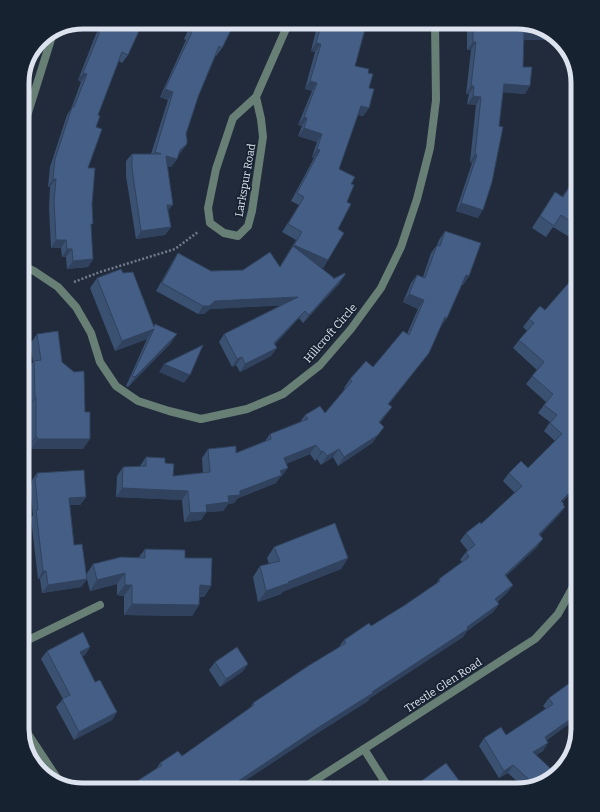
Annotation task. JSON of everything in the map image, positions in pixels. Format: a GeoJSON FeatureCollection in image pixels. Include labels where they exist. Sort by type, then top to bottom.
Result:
{"type":"FeatureCollection","features":[{"type":"Feature","properties":{"kind":"street"},"geometry":{"type":"LineString","coordinates":[[210,223],[208,208],[216,169],[232,118],[256,96],[286,29]]}},
{"type":"Feature","properties":{"kind":"street","name":"Hillcroft Circle"},"geometry":{"type":"LineString","coordinates":[[29,268],[58,287],[76,308],[91,333],[100,362],[116,386],[138,402],[201,419],[247,409],[282,394],[320,366],[351,329],[381,288],[401,247],[417,199],[430,148],[436,100],[435,29]]}},
{"type":"Feature","properties":{"kind":"street"},"geometry":{"type":"LineString","coordinates":[[29,110],[51,39]]}},
{"type":"Feature","properties":{"kind":"street","name":"Larkspur Road"},"geometry":{"type":"LineString","coordinates":[[210,223],[224,233],[238,236],[248,226],[252,211],[263,137],[262,119],[256,96]]}},
{"type":"Feature","properties":{"kind":"street","name":"Trestle Glen Road"},"geometry":{"type":"LineString","coordinates":[[311,783],[535,639],[558,614],[571,594]]}},
{"type":"Feature","properties":{"kind":"street"},"geometry":{"type":"LineString","coordinates":[[29,640],[100,605]]}},
{"type":"Feature","properties":{"kind":"street"},"geometry":{"type":"LineString","coordinates":[[29,736],[56,776]]}},
{"type":"Feature","properties":{"kind":"street"},"geometry":{"type":"LineString","coordinates":[[364,749],[386,783]]}},
{"type":"Feature","properties":{"kind":"path"},"geometry":{"type":"LineString","coordinates":[[58,287],[100,272],[175,249],[210,223]]}},
{"type":"Feature","properties":{"kind":"building"},"geometry":{"type":"Polygon","coordinates":[[[101,29],[138,29],[139,31],[128,55],[122,52],[98,115],[100,116],[96,127],[102,129],[88,168],[95,168],[92,204],[93,224],[91,224],[93,259],[73,261],[72,249],[67,249],[66,240],[56,240],[54,201],[56,179],[53,179],[55,159],[72,107],[74,107],[87,74],[83,73],[101,29]]]}},
{"type":"Feature","properties":{"kind":"building"},"geometry":{"type":"Polygon","coordinates":[[[190,29],[232,29],[222,48],[219,46],[198,97],[186,134],[187,144],[180,150],[177,159],[166,156],[173,205],[167,205],[171,227],[141,231],[132,168],[132,154],[161,154],[155,152],[173,92],[165,89],[192,32],[189,31],[190,29]]]}},
{"type":"Feature","properties":{"kind":"building"},"geometry":{"type":"Polygon","coordinates":[[[320,29],[365,29],[355,66],[369,69],[368,73],[373,74],[369,88],[374,89],[369,108],[361,106],[339,169],[355,177],[351,184],[354,185],[347,202],[351,204],[338,229],[344,233],[328,260],[294,245],[302,232],[288,224],[304,197],[297,193],[320,150],[317,149],[322,134],[304,128],[307,118],[304,117],[317,83],[310,81],[321,44],[316,43],[320,29]]]}},
{"type":"Feature","properties":{"kind":"building"},"geometry":{"type":"Polygon","coordinates":[[[473,29],[520,29],[536,33],[524,33],[523,67],[532,67],[530,86],[504,84],[499,126],[503,127],[492,182],[483,210],[461,203],[477,155],[475,154],[481,97],[473,96],[474,86],[471,86],[476,42],[473,42],[473,29]]]}},
{"type":"Feature","properties":{"kind":"building"},"geometry":{"type":"Polygon","coordinates":[[[571,185],[571,221],[561,215],[554,226],[540,216],[555,192],[563,197],[571,185]]]}},
{"type":"Feature","properties":{"kind":"building"},"geometry":{"type":"Polygon","coordinates":[[[445,231],[481,243],[469,276],[466,275],[447,318],[445,317],[429,353],[388,404],[392,407],[379,422],[384,427],[378,435],[344,457],[339,449],[327,456],[323,451],[321,452],[316,445],[284,458],[288,468],[280,471],[282,475],[240,491],[240,495],[228,496],[229,502],[206,505],[207,512],[190,513],[188,491],[122,488],[123,467],[146,466],[146,457],[165,458],[165,463],[174,464],[173,476],[210,472],[208,449],[236,446],[236,453],[271,439],[270,434],[308,419],[305,415],[320,406],[325,413],[352,381],[350,379],[366,361],[373,367],[403,331],[409,335],[424,300],[409,294],[417,275],[425,278],[437,245],[440,246],[445,231]]]}},
{"type":"Feature","properties":{"kind":"building"},"geometry":{"type":"Polygon","coordinates":[[[293,246],[334,278],[333,279],[345,273],[345,275],[309,315],[305,311],[274,343],[277,348],[245,364],[242,357],[237,359],[224,334],[298,297],[215,301],[209,306],[203,306],[162,283],[178,253],[211,271],[243,270],[270,252],[280,267],[293,246]]]}},
{"type":"Feature","properties":{"kind":"building"},"geometry":{"type":"Polygon","coordinates":[[[121,269],[123,273],[133,272],[154,327],[155,324],[177,334],[135,377],[132,376],[154,329],[122,341],[97,278],[121,269]]]}},
{"type":"Feature","properties":{"kind":"building"},"geometry":{"type":"Polygon","coordinates":[[[571,280],[571,491],[561,501],[565,507],[539,534],[543,539],[505,575],[513,585],[495,599],[499,604],[467,627],[468,629],[235,783],[134,783],[162,765],[160,763],[178,751],[182,756],[254,705],[253,703],[308,666],[346,643],[344,640],[369,623],[371,626],[440,581],[439,579],[469,557],[466,552],[475,545],[466,533],[480,522],[481,524],[522,486],[509,473],[521,461],[528,468],[562,434],[550,423],[557,415],[544,405],[553,394],[532,376],[544,362],[519,340],[534,323],[529,319],[540,306],[545,310],[571,280]]]}},
{"type":"Feature","properties":{"kind":"building"},"geometry":{"type":"Polygon","coordinates":[[[58,331],[62,362],[74,372],[84,371],[85,412],[90,412],[90,439],[37,439],[36,436],[34,361],[41,360],[37,334],[58,331]]]}},
{"type":"Feature","properties":{"kind":"building"},"geometry":{"type":"Polygon","coordinates":[[[203,345],[190,375],[164,364],[203,345]]]}},
{"type":"Feature","properties":{"kind":"building"},"geometry":{"type":"Polygon","coordinates":[[[84,470],[86,497],[69,498],[74,545],[82,544],[87,579],[48,585],[46,571],[43,571],[36,510],[38,510],[35,478],[37,477],[37,473],[84,470]]]}},
{"type":"Feature","properties":{"kind":"building"},"geometry":{"type":"Polygon","coordinates":[[[335,523],[348,558],[266,591],[260,566],[280,561],[274,547],[335,523]]]}},
{"type":"Feature","properties":{"kind":"building"},"geometry":{"type":"Polygon","coordinates":[[[145,549],[185,550],[185,558],[212,558],[211,586],[200,585],[199,605],[132,604],[132,585],[125,585],[125,573],[97,580],[93,564],[121,557],[145,558],[145,549]]]}},
{"type":"Feature","properties":{"kind":"building"},"geometry":{"type":"Polygon","coordinates":[[[83,632],[90,647],[80,652],[95,682],[100,680],[117,712],[79,732],[62,699],[70,695],[47,651],[83,632]]]}},
{"type":"Feature","properties":{"kind":"building"},"geometry":{"type":"Polygon","coordinates":[[[237,647],[248,664],[226,679],[215,662],[237,647]]]}},
{"type":"Feature","properties":{"kind":"building"},"geometry":{"type":"Polygon","coordinates":[[[571,682],[571,719],[545,737],[548,743],[533,752],[551,769],[544,776],[531,781],[513,765],[504,771],[484,738],[501,727],[506,735],[553,704],[549,698],[571,682]]]}},
{"type":"Feature","properties":{"kind":"building"},"geometry":{"type":"Polygon","coordinates":[[[446,763],[461,783],[421,783],[420,782],[446,763]]]}}]}
